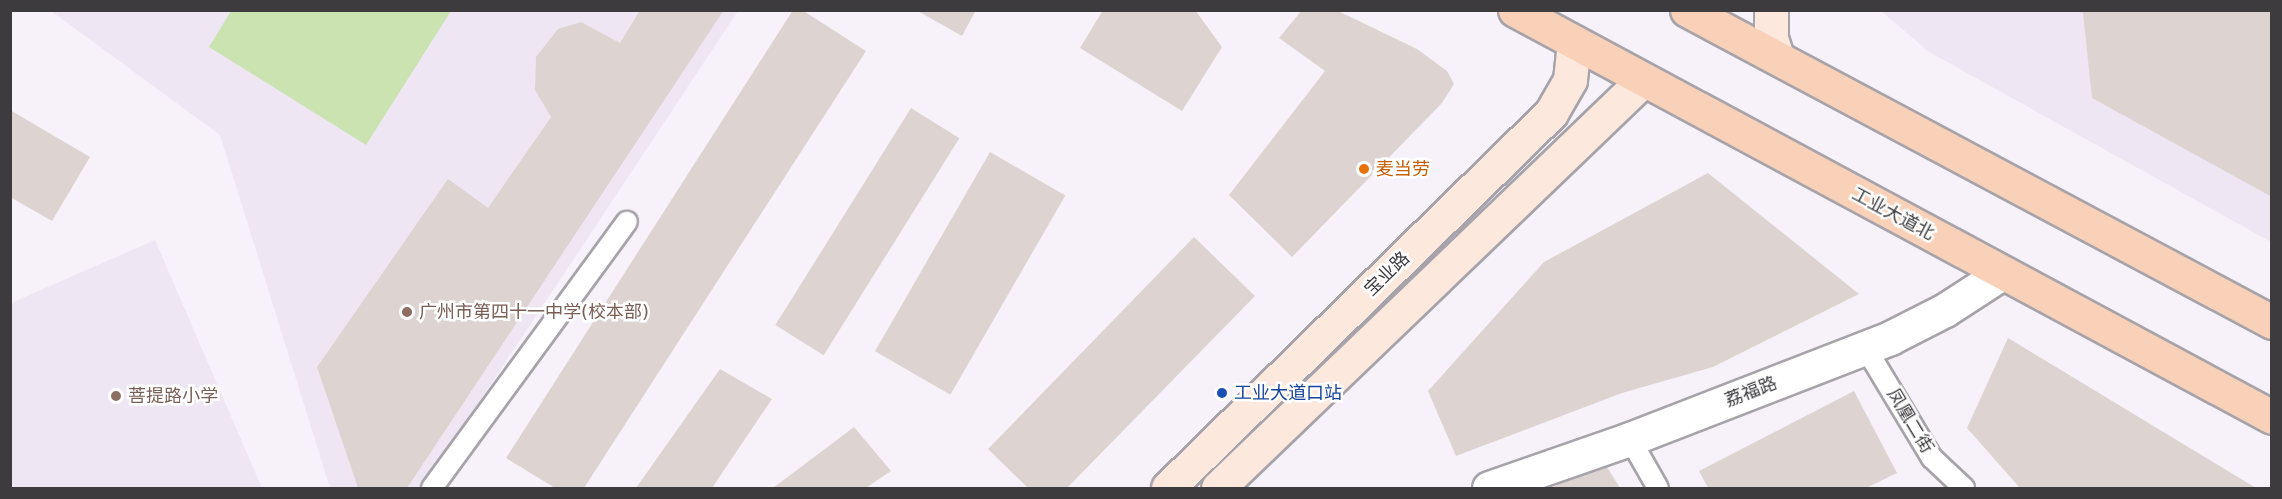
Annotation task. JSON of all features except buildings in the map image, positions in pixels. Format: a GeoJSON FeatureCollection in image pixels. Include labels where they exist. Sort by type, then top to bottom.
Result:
{"type":"FeatureCollection","features":[{"type":"Feature","properties":{"kind":"main road","name":"工业大道北"},"geometry":{"type":"LineString","coordinates":[[1515,10],[2271,417]]}},
{"type":"Feature","properties":{"kind":"main road"},"geometry":{"type":"LineString","coordinates":[[1687,10],[2271,322]]}},
{"type":"Feature","properties":{"kind":"main road"},"geometry":{"type":"LineString","coordinates":[[1771,10],[1772,38],[1777,57]]}},
{"type":"Feature","properties":{"kind":"main road","name":"宝业路"},"geometry":{"type":"LineString","coordinates":[[1168,489],[1551,113],[1570,80],[1574,42]]}},
{"type":"Feature","properties":{"kind":"main road","name":"宝业路"},"geometry":{"type":"LineString","coordinates":[[1218,489],[1642,80]]}},
{"type":"Feature","properties":{"kind":"street","name":"荔福路"},"geometry":{"type":"LineString","coordinates":[[1489,489],[1630,439],[1865,347],[1945,310],[2002,273]]}},
{"type":"Feature","properties":{"kind":"lane"},"geometry":{"type":"LineString","coordinates":[[432,489],[627,222]]}},
{"type":"Feature","properties":{"kind":"lane","name":"凤凰二街"},"geometry":{"type":"LineString","coordinates":[[1865,347],[1932,458],[1964,489]]}},
{"type":"Feature","properties":{"kind":"lane"},"geometry":{"type":"LineString","coordinates":[[1630,439],[1658,489]]}},
{"type":"Feature","properties":{"kind":"shaded area","name":"广州市第四十一中学(校本部)"},"geometry":{"type":"Polygon","coordinates":[[[51,11],[738,11],[422,488],[330,488],[220,135],[51,11]]]}},
{"type":"Feature","properties":{"kind":"shaded area"},"geometry":{"type":"Polygon","coordinates":[[[1881,11],[2271,11],[2271,242],[1929,52],[1881,11]]]}},
{"type":"Feature","properties":{"kind":"shaded area","name":"菩提路小学"},"geometry":{"type":"Polygon","coordinates":[[[155,240],[262,488],[11,488],[11,303],[155,240]]]}},
{"type":"Feature","properties":{"kind":"green space"},"geometry":{"type":"Polygon","coordinates":[[[231,11],[451,11],[366,145],[209,47],[231,11]]]}},
{"type":"Feature","properties":{"kind":"place","name":"麦当劳"},"geometry":{"type":"Point","coordinates":[1364,169]}},
{"type":"Feature","properties":{"kind":"place","name":"广州市第四十一中学(校本部)"},"geometry":{"type":"Point","coordinates":[407,312]}},
{"type":"Feature","properties":{"kind":"place","name":"工业大道口站"},"geometry":{"type":"Point","coordinates":[1222,393]}},
{"type":"Feature","properties":{"kind":"place","name":"菩提路小学"},"geometry":{"type":"Point","coordinates":[116,396]}}]}
